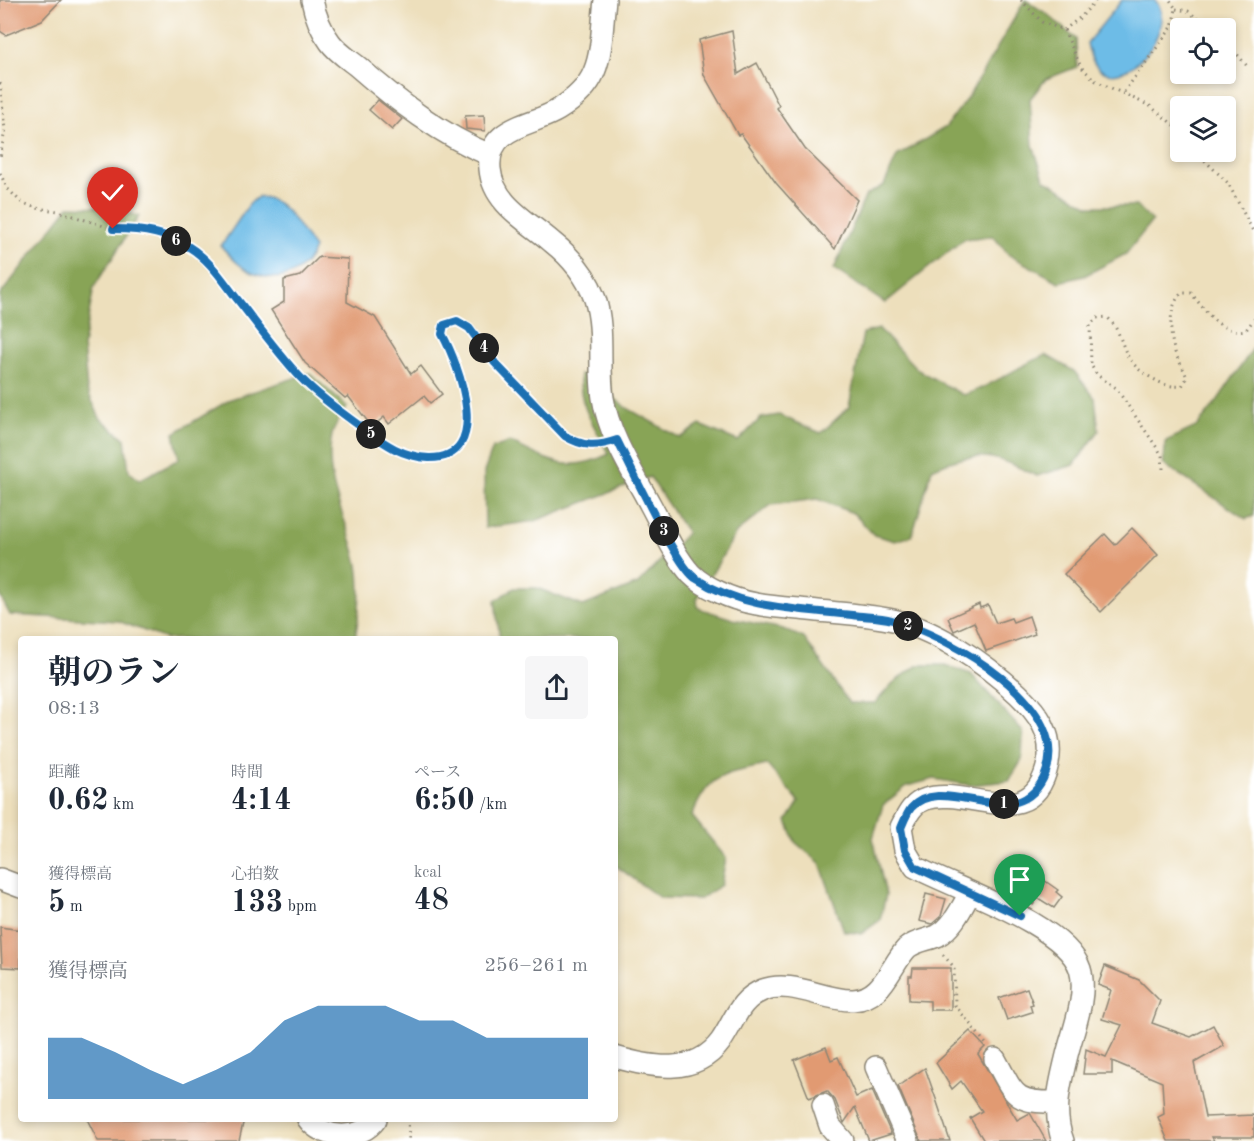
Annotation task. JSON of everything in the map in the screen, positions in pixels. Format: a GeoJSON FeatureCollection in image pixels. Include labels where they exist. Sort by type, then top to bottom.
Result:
{"type":"FeatureCollection","features":[{"type":"Feature","properties":{"kind":"street"},"geometry":{"type":"LineString","coordinates":[[312,0],[315,13],[330,44],[382,88],[462,144],[490,155]]}},
{"type":"Feature","properties":{"kind":"street"},"geometry":{"type":"LineString","coordinates":[[605,0],[594,73],[580,92],[557,111],[507,130],[490,155],[490,170],[496,190],[512,211],[555,243],[584,276],[596,302],[603,401],[617,440],[674,549],[692,576],[721,594],[752,603],[891,620],[939,638],[993,670],[1033,709],[1048,733],[1049,760],[1043,780],[1029,796],[1007,805],[981,803],[950,796],[925,799],[912,807],[901,828],[905,850],[915,867],[1020,916],[1052,936],[1070,952],[1080,970],[1081,997],[1057,1102],[1063,1141]]}},
{"type":"Feature","properties":{"kind":"street"},"geometry":{"type":"LineString","coordinates":[[0,879],[18,886]]}},
{"type":"Feature","properties":{"kind":"street"},"geometry":{"type":"LineString","coordinates":[[618,1058],[666,1068],[685,1065],[704,1056],[720,1042],[746,998],[765,989],[789,987],[847,1000],[864,999],[890,976],[908,947],[938,935],[948,928],[970,893]]}},
{"type":"Feature","properties":{"kind":"street"},"geometry":{"type":"LineString","coordinates":[[995,1059],[1014,1092],[1024,1101],[1057,1102]]}},
{"type":"Feature","properties":{"kind":"street"},"geometry":{"type":"LineString","coordinates":[[876,1067],[908,1141]]}},
{"type":"Feature","properties":{"kind":"street"},"geometry":{"type":"LineString","coordinates":[[823,1105],[831,1126],[843,1141]]}},
{"type":"Feature","properties":{"kind":"street"},"geometry":{"type":"LineString","coordinates":[[310,1122],[316,1130],[336,1137],[359,1134],[373,1122]]}},
{"type":"Feature","properties":{"kind":"path"},"geometry":{"type":"LineString","coordinates":[[1021,0],[1042,22],[1064,30],[1081,67],[1096,81],[1150,106],[1170,122]]}},
{"type":"Feature","properties":{"kind":"path"},"geometry":{"type":"LineString","coordinates":[[1064,30],[1082,16],[1096,0]]}},
{"type":"Feature","properties":{"kind":"path"},"geometry":{"type":"LineString","coordinates":[[1124,92],[1172,27],[1176,9],[1170,0]]}},
{"type":"Feature","properties":{"kind":"path"},"geometry":{"type":"LineString","coordinates":[[1176,9],[1188,11],[1197,18]]}},
{"type":"Feature","properties":{"kind":"path"},"geometry":{"type":"LineString","coordinates":[[1236,53],[1247,66]]}},
{"type":"Feature","properties":{"kind":"path"},"geometry":{"type":"LineString","coordinates":[[0,83],[5,130],[0,158]]}},
{"type":"Feature","properties":{"kind":"path"},"geometry":{"type":"LineString","coordinates":[[1206,162],[1228,183],[1254,233]]}},
{"type":"Feature","properties":{"kind":"path"},"geometry":{"type":"LineString","coordinates":[[0,173],[7,188],[21,202],[36,208],[58,211],[113,229],[139,229],[163,235],[195,251],[215,270],[301,378],[392,449],[413,457],[434,458],[450,452],[465,438],[468,419],[464,393],[442,334],[444,325],[457,321],[469,328],[495,363],[565,436],[576,443],[598,446],[617,440]]}},
{"type":"Feature","properties":{"kind":"path"},"geometry":{"type":"LineString","coordinates":[[1163,469],[1162,455],[1116,388],[1097,375],[1091,365],[1090,325],[1097,318],[1107,318],[1113,323],[1131,364],[1167,387],[1182,386],[1186,378],[1184,367],[1175,352],[1172,332],[1172,311],[1182,293],[1191,293],[1221,327],[1236,332],[1246,330],[1254,319]]}},
{"type":"Feature","properties":{"kind":"path"},"geometry":{"type":"LineString","coordinates":[[941,947],[941,953],[954,967],[956,1005],[979,1033],[995,1059]]}},
{"type":"Feature","properties":{"kind":"path"},"geometry":{"type":"LineString","coordinates":[[408,1122],[408,1141]]}},
{"type":"Feature","properties":{"kind":"green space"},"geometry":{"type":"Polygon","coordinates":[[[1025,0],[1046,13],[1076,39],[1077,67],[1046,79],[1030,99],[1033,145],[1044,179],[1089,206],[1136,206],[1152,221],[1126,254],[1084,276],[1059,282],[1009,255],[993,236],[964,239],[885,303],[834,269],[866,195],[884,185],[897,156],[946,127],[970,94],[1025,0]]]}},
{"type":"Feature","properties":{"kind":"green space"},"geometry":{"type":"Polygon","coordinates":[[[69,206],[106,207],[139,216],[94,287],[83,345],[87,390],[100,418],[125,439],[129,471],[139,480],[179,459],[174,433],[231,399],[309,373],[347,407],[333,432],[330,452],[333,485],[358,565],[360,602],[356,636],[158,636],[118,621],[10,615],[0,596],[0,295],[69,206]]]}},
{"type":"Feature","properties":{"kind":"green space"},"geometry":{"type":"Polygon","coordinates":[[[879,329],[918,370],[963,395],[1046,355],[1074,371],[1095,398],[1099,431],[1074,465],[1037,476],[1009,463],[985,457],[961,459],[932,469],[912,536],[895,541],[874,535],[853,513],[817,499],[771,505],[736,533],[697,599],[698,608],[733,619],[783,629],[804,638],[849,703],[875,703],[893,683],[918,665],[945,665],[971,674],[1023,732],[1022,760],[1009,781],[970,785],[934,779],[907,786],[883,805],[873,838],[886,895],[880,920],[861,934],[844,931],[820,863],[795,842],[787,821],[799,802],[767,765],[720,777],[705,791],[692,816],[726,858],[721,885],[700,899],[660,898],[618,867],[618,636],[500,636],[495,601],[514,588],[537,588],[583,606],[638,584],[687,533],[650,477],[535,521],[485,528],[484,472],[493,448],[510,442],[558,463],[581,464],[609,454],[585,408],[580,387],[580,375],[607,371],[613,397],[627,408],[680,438],[700,425],[738,441],[761,418],[779,415],[821,433],[849,407],[863,333],[879,329]]]}},
{"type":"Feature","properties":{"kind":"green space"},"geometry":{"type":"Polygon","coordinates":[[[1254,347],[1254,516],[1246,519],[1163,464],[1166,441],[1196,427],[1213,407],[1254,347]]]}},
{"type":"Feature","properties":{"kind":"water"},"geometry":{"type":"Polygon","coordinates":[[[1122,0],[1155,0],[1161,15],[1159,32],[1150,49],[1137,63],[1122,72],[1108,73],[1095,64],[1087,43],[1122,0]]]}},
{"type":"Feature","properties":{"kind":"water"},"geometry":{"type":"Polygon","coordinates":[[[258,197],[268,198],[284,208],[314,248],[305,263],[292,274],[276,278],[253,273],[238,263],[221,246],[250,203],[258,197]]]}},
{"type":"Feature","properties":{"kind":"building"},"geometry":{"type":"Polygon","coordinates":[[[0,0],[61,0],[42,20],[6,35],[0,31],[0,0]]]}},
{"type":"Feature","properties":{"kind":"building"},"geometry":{"type":"Polygon","coordinates":[[[732,31],[738,74],[757,63],[779,106],[777,108],[805,149],[857,200],[835,249],[776,183],[741,134],[738,135],[704,75],[699,40],[732,31]]]}},
{"type":"Feature","properties":{"kind":"building"},"geometry":{"type":"Polygon","coordinates":[[[378,100],[402,119],[392,130],[369,110],[378,100]]]}},
{"type":"Feature","properties":{"kind":"building"},"geometry":{"type":"Polygon","coordinates":[[[484,115],[485,131],[466,129],[465,116],[484,115]]]}},
{"type":"Feature","properties":{"kind":"building"},"geometry":{"type":"Polygon","coordinates":[[[319,257],[348,259],[347,302],[375,317],[411,374],[421,366],[442,394],[430,403],[424,396],[389,424],[384,417],[372,427],[348,396],[345,398],[305,363],[271,310],[284,302],[284,280],[300,276],[319,257]]]}},
{"type":"Feature","properties":{"kind":"building"},"geometry":{"type":"Polygon","coordinates":[[[1132,528],[1158,555],[1101,612],[1064,574],[1105,534],[1115,545],[1132,528]]]}},
{"type":"Feature","properties":{"kind":"building"},"geometry":{"type":"Polygon","coordinates":[[[979,604],[980,608],[988,605],[996,623],[1011,618],[1013,622],[1029,616],[1035,634],[986,651],[974,622],[954,631],[948,618],[979,604]]]}},
{"type":"Feature","properties":{"kind":"building"},"geometry":{"type":"Polygon","coordinates":[[[1028,869],[1058,890],[1056,892],[1062,897],[1054,908],[1038,898],[1033,905],[1013,890],[1028,869]]]}},
{"type":"Feature","properties":{"kind":"building"},"geometry":{"type":"Polygon","coordinates":[[[926,894],[946,899],[941,916],[932,924],[919,921],[926,894]]]}},
{"type":"Feature","properties":{"kind":"building"},"geometry":{"type":"Polygon","coordinates":[[[0,927],[18,930],[18,968],[2,967],[0,927]]]}},
{"type":"Feature","properties":{"kind":"building"},"geometry":{"type":"Polygon","coordinates":[[[1105,966],[1139,980],[1160,1001],[1152,1023],[1191,1037],[1213,1025],[1224,1046],[1194,1063],[1205,1117],[1254,1115],[1254,1137],[1212,1137],[1214,1141],[1168,1141],[1158,1117],[1164,1114],[1162,1082],[1112,1061],[1112,1074],[1083,1074],[1086,1049],[1106,1057],[1122,1025],[1102,1019],[1111,990],[1098,985],[1105,966]]]}},
{"type":"Feature","properties":{"kind":"building"},"geometry":{"type":"Polygon","coordinates":[[[913,968],[951,968],[951,1010],[930,1010],[930,1001],[909,1000],[909,976],[912,976],[913,968]]]}},
{"type":"Feature","properties":{"kind":"building"},"geometry":{"type":"Polygon","coordinates":[[[1027,988],[1033,1004],[1030,1005],[1032,1012],[1007,1020],[999,998],[1027,988]]]}},
{"type":"Feature","properties":{"kind":"building"},"geometry":{"type":"Polygon","coordinates":[[[970,1031],[985,1047],[978,1054],[1017,1120],[1030,1113],[1046,1141],[984,1141],[970,1118],[982,1111],[961,1081],[952,1089],[936,1063],[970,1031]]]}},
{"type":"Feature","properties":{"kind":"building"},"geometry":{"type":"Polygon","coordinates":[[[826,1047],[831,1060],[838,1057],[856,1097],[872,1090],[891,1134],[869,1141],[855,1107],[844,1123],[835,1100],[827,1091],[809,1098],[794,1060],[826,1047]]]}},
{"type":"Feature","properties":{"kind":"building"},"geometry":{"type":"Polygon","coordinates":[[[925,1068],[950,1141],[921,1141],[898,1086],[925,1068]]]}},
{"type":"Feature","properties":{"kind":"building"},"geometry":{"type":"Polygon","coordinates":[[[88,1122],[243,1122],[239,1141],[98,1141],[88,1122]]]}},
{"type":"Feature","properties":{"kind":"route"},"geometry":{"type":"LineString","coordinates":[[113,229],[139,229],[163,235],[195,251],[215,270],[301,378],[358,425],[392,449],[413,457],[434,458],[450,452],[465,438],[468,419],[464,393],[442,334],[444,325],[457,321],[469,328],[495,363],[565,436],[576,443],[598,446],[617,440],[674,549],[692,576],[721,594],[752,603],[891,620],[939,638],[993,670],[1033,709],[1048,733],[1049,760],[1043,780],[1029,796],[1007,805],[981,803],[950,796],[925,799],[912,807],[901,828],[905,850],[915,867],[936,879],[1020,916]]}}]}
